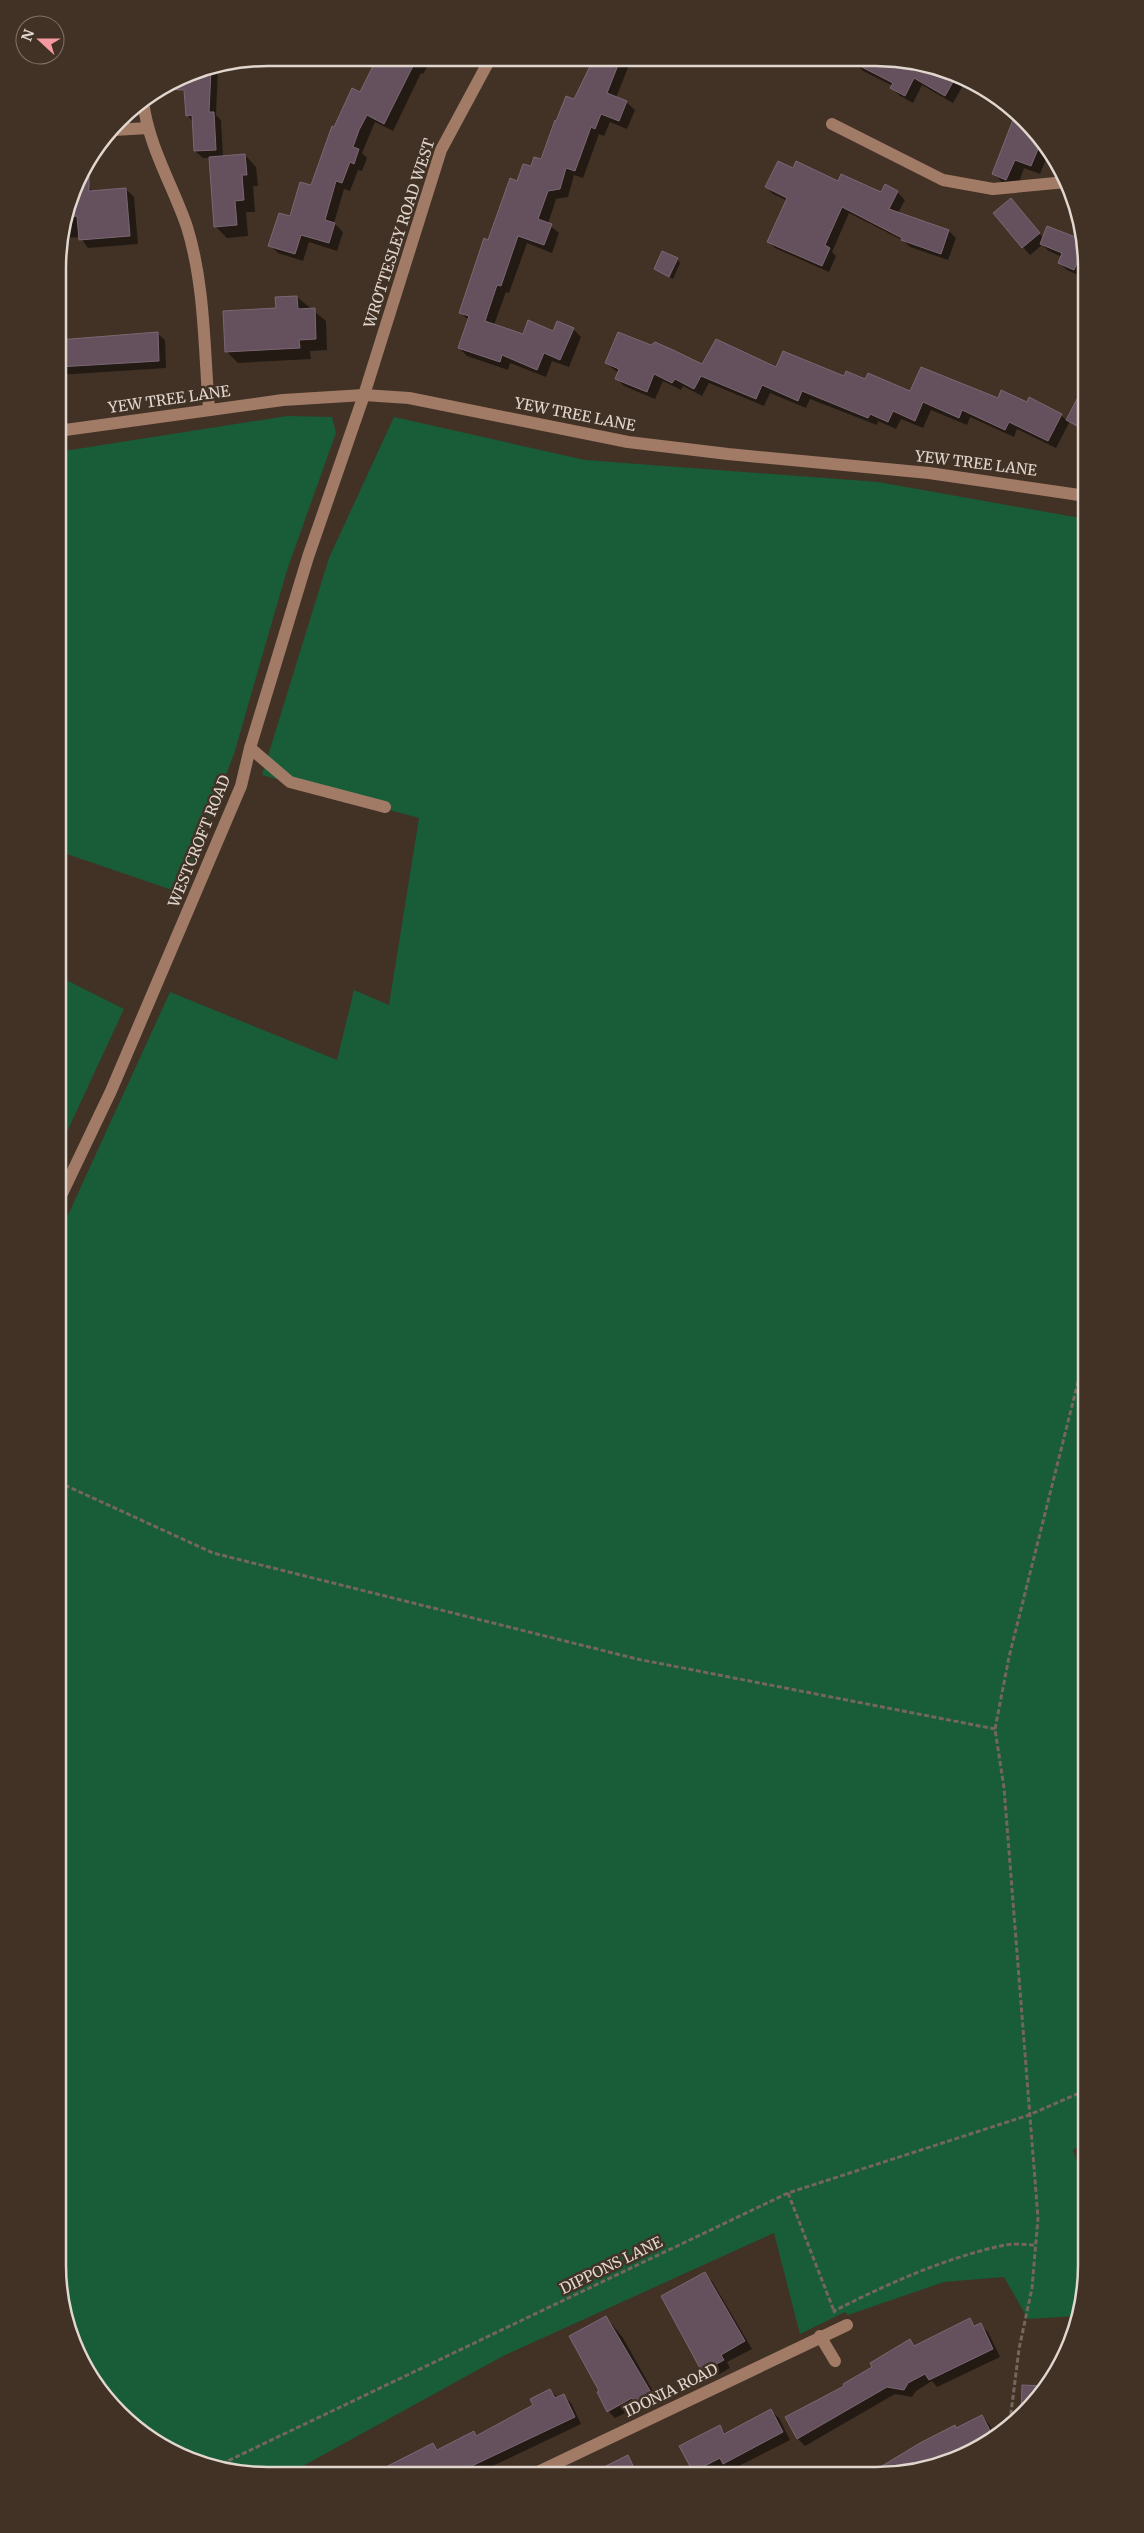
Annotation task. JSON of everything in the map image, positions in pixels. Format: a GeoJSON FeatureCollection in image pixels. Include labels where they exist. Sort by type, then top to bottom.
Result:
{"type":"FeatureCollection","features":[{"type":"Feature","properties":{"kind":"street","name":"WROTTESLEY ROAD WEST"},"geometry":{"type":"LineString","coordinates":[[364,395],[441,150],[486,66]]}},
{"type":"Feature","properties":{"kind":"street"},"geometry":{"type":"LineString","coordinates":[[145,108],[148,128],[187,227],[198,267],[208,409]]}},
{"type":"Feature","properties":{"kind":"street"},"geometry":{"type":"LineString","coordinates":[[832,124],[944,180],[993,189],[1059,183]]}},
{"type":"Feature","properties":{"kind":"street"},"geometry":{"type":"LineString","coordinates":[[122,130],[148,128]]}},
{"type":"Feature","properties":{"kind":"street","name":"YEW TREE LANE"},"geometry":{"type":"LineString","coordinates":[[66,430],[283,400],[364,395],[409,398],[628,442],[728,454],[928,473],[1078,495]]}},
{"type":"Feature","properties":{"kind":"street","name":"WESTCROFT ROAD"},"geometry":{"type":"LineString","coordinates":[[66,1185],[111,1091],[237,794],[308,557],[364,395]]}},
{"type":"Feature","properties":{"kind":"street"},"geometry":{"type":"LineString","coordinates":[[250,748],[290,782],[385,807]]}},
{"type":"Feature","properties":{"kind":"street","name":"IDONIA ROAD"},"geometry":{"type":"LineString","coordinates":[[548,2467],[843,2326]]}},
{"type":"Feature","properties":{"kind":"street"},"geometry":{"type":"LineString","coordinates":[[820,2336],[835,2361]]}},
{"type":"Feature","properties":{"kind":"path"},"geometry":{"type":"LineString","coordinates":[[1011,2414],[1019,2349],[1032,2288],[1038,2218],[1004,1788],[995,1729],[1009,1657],[1078,1382]]}},
{"type":"Feature","properties":{"kind":"path"},"geometry":{"type":"LineString","coordinates":[[66,1486],[213,1553],[637,1658],[995,1729]]}},
{"type":"Feature","properties":{"kind":"path","name":"DIPPONS LANE"},"geometry":{"type":"LineString","coordinates":[[225,2462],[788,2193],[1030,2115],[1078,2094]]}},
{"type":"Feature","properties":{"kind":"path"},"geometry":{"type":"LineString","coordinates":[[788,2193],[834,2311],[843,2326]]}},
{"type":"Feature","properties":{"kind":"path"},"geometry":{"type":"LineString","coordinates":[[834,2311],[864,2295],[947,2262],[1007,2244],[1036,2245]]}},
{"type":"Feature","properties":{"kind":"green space"},"geometry":{"type":"Polygon","coordinates":[[[287,416],[332,417],[336,433],[287,570],[234,754],[181,893],[66,854],[66,451],[287,416]]]}},
{"type":"Feature","properties":{"kind":"green space"},"geometry":{"type":"Polygon","coordinates":[[[394,417],[585,460],[878,482],[1078,518],[1078,2147],[1073,2150],[1078,2165],[1078,2264],[1076,2291],[1071,2316],[1028,2319],[1004,2277],[944,2282],[848,2315],[845,2312],[800,2334],[774,2233],[505,2355],[301,2467],[269,2467],[229,2463],[204,2456],[167,2440],[135,2417],[116,2398],[93,2366],[77,2329],[70,2304],[66,2264],[66,1220],[170,992],[337,1060],[354,990],[389,1005],[419,818],[262,775],[329,558],[394,417]]]}},
{"type":"Feature","properties":{"kind":"green space"},"geometry":{"type":"Polygon","coordinates":[[[66,980],[124,1009],[66,1134],[66,980]]]}},
{"type":"Feature","properties":{"kind":"building"},"geometry":{"type":"Polygon","coordinates":[[[373,66],[413,66],[384,124],[367,115],[359,130],[353,147],[359,149],[354,164],[350,162],[342,183],[336,181],[325,220],[335,223],[329,243],[301,235],[295,254],[268,246],[279,213],[290,216],[300,182],[311,185],[332,126],[334,127],[352,88],[360,92],[373,66]]]}},
{"type":"Feature","properties":{"kind":"building"},"geometry":{"type":"Polygon","coordinates":[[[590,66],[618,66],[607,93],[627,101],[619,121],[601,114],[595,129],[591,127],[575,171],[566,168],[560,189],[548,191],[538,219],[552,224],[544,245],[518,236],[501,286],[497,285],[485,321],[523,334],[528,320],[553,331],[557,321],[574,328],[560,360],[544,353],[537,370],[502,355],[500,362],[458,348],[469,316],[459,313],[484,238],[488,240],[510,178],[517,181],[523,164],[531,166],[534,157],[541,159],[566,96],[574,99],[590,66]]]}},
{"type":"Feature","properties":{"kind":"building"},"geometry":{"type":"Polygon","coordinates":[[[860,66],[915,70],[953,82],[945,96],[914,78],[905,96],[890,88],[893,83],[860,66]]]}},
{"type":"Feature","properties":{"kind":"building"},"geometry":{"type":"Polygon","coordinates":[[[211,75],[209,112],[214,112],[216,150],[194,151],[192,115],[186,116],[184,90],[174,90],[211,75]]]}},
{"type":"Feature","properties":{"kind":"building"},"geometry":{"type":"Polygon","coordinates":[[[1013,120],[1038,148],[1031,166],[1015,160],[1006,180],[992,174],[1013,120]]]}},
{"type":"Feature","properties":{"kind":"building"},"geometry":{"type":"Polygon","coordinates":[[[245,154],[247,175],[242,175],[244,200],[235,201],[237,225],[214,227],[209,157],[245,154]]]}},
{"type":"Feature","properties":{"kind":"building"},"geometry":{"type":"Polygon","coordinates":[[[778,161],[793,168],[796,161],[838,181],[841,174],[881,192],[885,184],[898,191],[889,209],[949,230],[941,254],[901,240],[902,238],[842,207],[825,245],[830,248],[822,266],[767,242],[787,198],[765,187],[778,161]]]}},
{"type":"Feature","properties":{"kind":"building"},"geometry":{"type":"Polygon","coordinates":[[[89,175],[89,191],[126,188],[130,236],[79,240],[77,216],[73,216],[89,175]]]}},
{"type":"Feature","properties":{"kind":"building"},"geometry":{"type":"Polygon","coordinates":[[[1011,198],[1040,233],[1022,248],[993,213],[1011,198]]]}},
{"type":"Feature","properties":{"kind":"building"},"geometry":{"type":"Polygon","coordinates":[[[1047,226],[1075,237],[1077,262],[1074,270],[1058,263],[1062,253],[1040,244],[1047,226]]]}},
{"type":"Feature","properties":{"kind":"building"},"geometry":{"type":"Polygon","coordinates":[[[662,251],[678,258],[669,277],[654,269],[662,251]]]}},
{"type":"Feature","properties":{"kind":"building"},"geometry":{"type":"Polygon","coordinates":[[[297,296],[298,309],[315,308],[316,339],[299,340],[300,348],[225,352],[223,311],[276,308],[275,297],[297,296]]]}},
{"type":"Feature","properties":{"kind":"building"},"geometry":{"type":"Polygon","coordinates":[[[158,332],[159,361],[66,367],[66,339],[158,332]]]}},
{"type":"Feature","properties":{"kind":"building"},"geometry":{"type":"Polygon","coordinates":[[[618,332],[651,345],[655,342],[702,364],[716,339],[776,367],[783,351],[844,376],[846,371],[865,379],[868,373],[910,391],[921,367],[998,398],[1001,390],[1027,402],[1029,397],[1062,414],[1048,441],[1009,422],[1005,430],[962,410],[959,418],[923,402],[915,421],[893,411],[888,422],[870,414],[868,418],[802,391],[798,401],[762,385],[756,399],[701,376],[694,389],[675,379],[672,383],[654,374],[647,392],[615,379],[619,369],[605,363],[618,332]]]}},
{"type":"Feature","properties":{"kind":"building"},"geometry":{"type":"Polygon","coordinates":[[[1078,397],[1078,427],[1066,420],[1078,397]]]}},
{"type":"Feature","properties":{"kind":"building"},"geometry":{"type":"Polygon","coordinates":[[[705,2272],[745,2341],[721,2355],[724,2360],[702,2372],[661,2296],[705,2272]]]}},
{"type":"Feature","properties":{"kind":"building"},"geometry":{"type":"Polygon","coordinates":[[[606,2316],[652,2394],[635,2403],[632,2398],[607,2412],[597,2392],[599,2391],[569,2336],[606,2316]]]}},
{"type":"Feature","properties":{"kind":"building"},"geometry":{"type":"Polygon","coordinates":[[[970,2318],[974,2326],[981,2323],[993,2349],[929,2380],[925,2374],[908,2383],[904,2390],[887,2387],[797,2439],[785,2417],[844,2386],[843,2384],[872,2367],[870,2363],[910,2339],[914,2346],[970,2318]]]}},
{"type":"Feature","properties":{"kind":"building"},"geometry":{"type":"Polygon","coordinates":[[[1022,2385],[1038,2386],[1028,2398],[1021,2404],[1022,2385]]]}},
{"type":"Feature","properties":{"kind":"building"},"geometry":{"type":"Polygon","coordinates":[[[550,2389],[555,2398],[564,2394],[575,2417],[470,2467],[386,2467],[433,2443],[437,2450],[474,2431],[476,2436],[533,2405],[530,2399],[550,2389]]]}},
{"type":"Feature","properties":{"kind":"building"},"geometry":{"type":"Polygon","coordinates":[[[771,2409],[783,2432],[723,2464],[720,2458],[703,2467],[690,2467],[679,2446],[720,2425],[724,2434],[771,2409]]]}},
{"type":"Feature","properties":{"kind":"building"},"geometry":{"type":"Polygon","coordinates":[[[982,2415],[990,2431],[965,2446],[928,2460],[881,2467],[955,2425],[956,2428],[982,2415]]]}},
{"type":"Feature","properties":{"kind":"building"},"geometry":{"type":"Polygon","coordinates":[[[628,2455],[634,2467],[604,2467],[628,2455]]]}}]}
